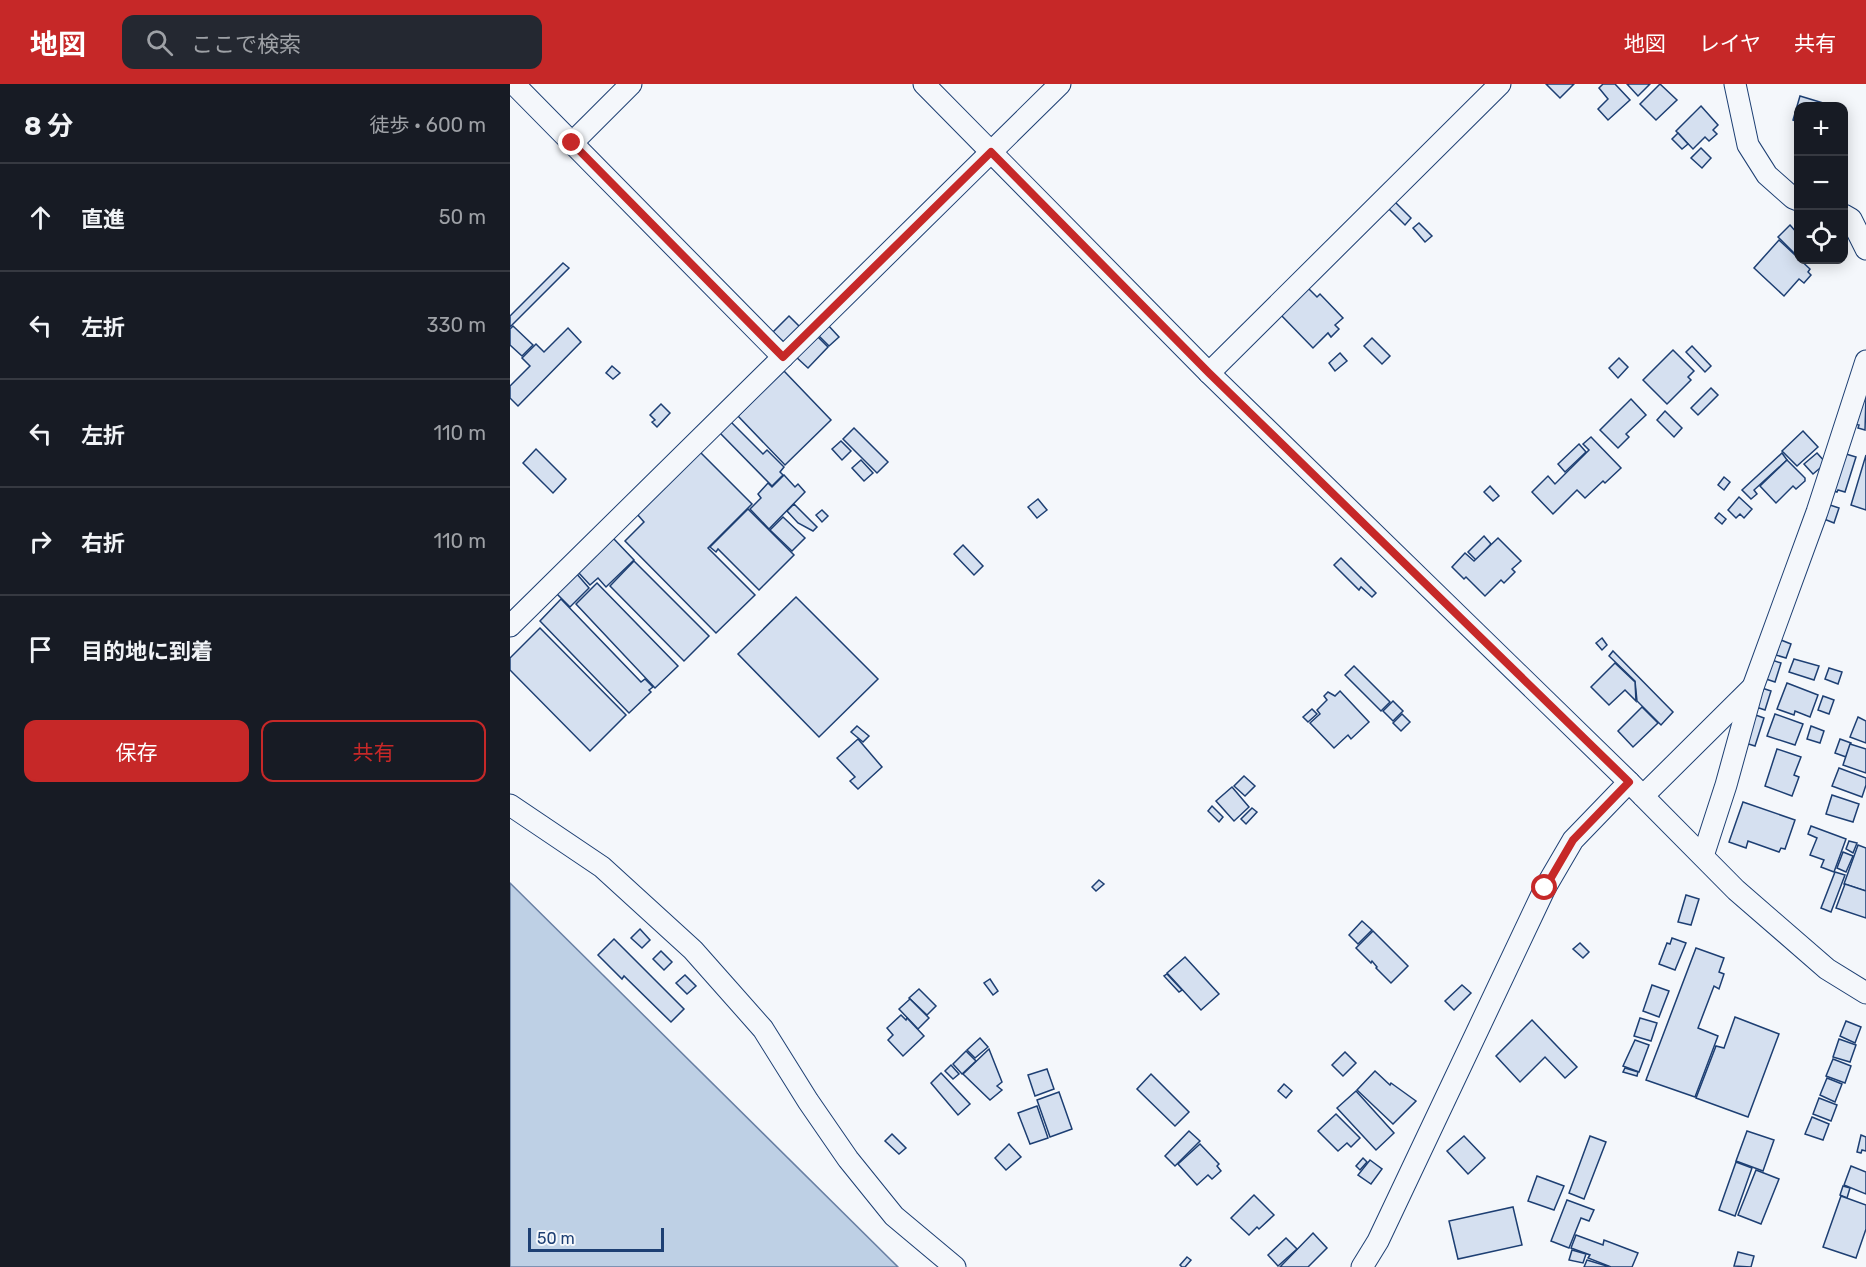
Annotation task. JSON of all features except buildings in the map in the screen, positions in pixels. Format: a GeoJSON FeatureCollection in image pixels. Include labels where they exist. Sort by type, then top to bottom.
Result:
{"type":"FeatureCollection","features":[{"type":"Feature","properties":{"kind":"street"},"geometry":{"type":"LineString","coordinates":[[514,84],[783,357]]}},
{"type":"Feature","properties":{"kind":"street"},"geometry":{"type":"LineString","coordinates":[[572,143],[631,84]]}},
{"type":"Feature","properties":{"kind":"street"},"geometry":{"type":"LineString","coordinates":[[924,84],[1209,373],[1636,789],[1736,890],[1827,969],[1866,993]]}},
{"type":"Feature","properties":{"kind":"street"},"geometry":{"type":"LineString","coordinates":[[510,626],[1060,84]]}},
{"type":"Feature","properties":{"kind":"street"},"geometry":{"type":"LineString","coordinates":[[1209,373],[1500,84]]}},
{"type":"Feature","properties":{"kind":"street"},"geometry":{"type":"LineString","coordinates":[[1735,84],[1749,145],[1767,175],[1794,198]]}},
{"type":"Feature","properties":{"kind":"street"},"geometry":{"type":"LineString","coordinates":[[1848,217],[1866,249]]}},
{"type":"Feature","properties":{"kind":"street"},"geometry":{"type":"LineString","coordinates":[[1703,856],[1754,687],[1817,512],[1866,361]]}},
{"type":"Feature","properties":{"kind":"street"},"geometry":{"type":"LineString","coordinates":[[1362,1267],[1378,1241],[1545,888],[1573,840],[1754,687]]}},
{"type":"Feature","properties":{"kind":"street"},"geometry":{"type":"LineString","coordinates":[[510,805],[602,867],[693,950],[763,1029],[848,1159],[894,1216],[955,1267]]}},
{"type":"Feature","properties":{"kind":"water"},"geometry":{"type":"Polygon","coordinates":[[[510,883],[898,1267],[510,1267],[510,883]]]}},
{"type":"Feature","properties":{"kind":"route"},"geometry":{"type":"LineString","coordinates":[[572,143],[783,357],[991,152],[1209,373],[1629,782],[1573,840],[1545,888]]}}]}
